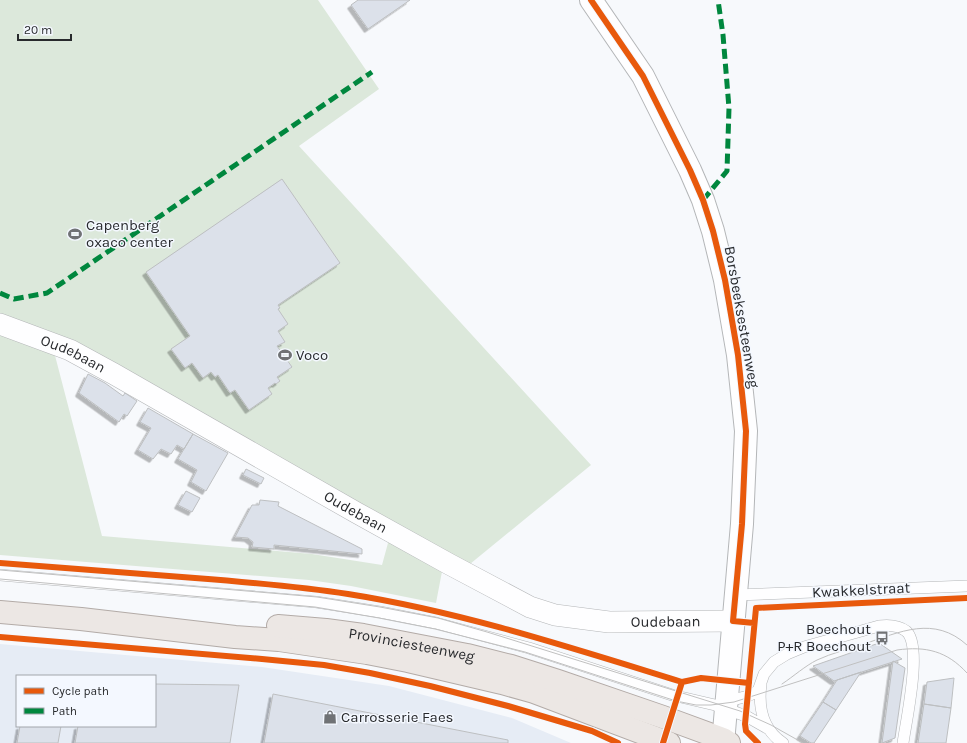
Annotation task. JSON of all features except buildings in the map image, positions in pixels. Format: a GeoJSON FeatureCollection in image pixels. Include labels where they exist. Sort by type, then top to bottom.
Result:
{"type":"FeatureCollection","features":[{"type":"Feature","properties":{"kind":"main road","name":"Provinciesteenweg"},"geometry":{"type":"LineString","coordinates":[[0,612],[81,619],[235,637],[279,640],[368,653],[502,683],[534,692],[669,743]]}},
{"type":"Feature","properties":{"kind":"main road","name":"Provinciesteenweg"},"geometry":{"type":"LineString","coordinates":[[81,619],[252,624],[326,630],[407,642],[467,655],[530,672],[663,717],[725,742]]}},
{"type":"Feature","properties":{"kind":"street","name":"Borsbeeksesteenweg"},"geometry":{"type":"LineString","coordinates":[[591,0],[643,76],[690,170],[703,200],[724,273],[738,355],[746,431],[742,524],[736,595],[719,704],[725,742]]}},
{"type":"Feature","properties":{"kind":"street","name":"Oudebaan"},"geometry":{"type":"LineString","coordinates":[[0,324],[70,350],[371,521],[530,607],[555,615],[609,622],[733,621]]}},
{"type":"Feature","properties":{"kind":"lane"},"geometry":{"type":"LineString","coordinates":[[0,575],[316,602],[436,623],[529,648],[672,695],[719,704],[746,716],[767,728],[783,743]]}},
{"type":"Feature","properties":{"kind":"lane"},"geometry":{"type":"LineString","coordinates":[[736,595],[967,586]]}},
{"type":"Feature","properties":{"kind":"lane"},"geometry":{"type":"LineString","coordinates":[[719,704],[758,691],[764,674],[774,662],[787,654],[804,647],[879,626],[888,625],[906,630],[911,637],[914,657],[903,743]]}},
{"type":"Feature","properties":{"kind":"lane"},"geometry":{"type":"LineString","coordinates":[[761,684],[760,694],[762,710],[767,728]]}},
{"type":"Feature","properties":{"kind":"shaded area"},"geometry":{"type":"Polygon","coordinates":[[[0,644],[262,667],[389,686],[512,718],[571,743],[0,743],[0,644]]]}},
{"type":"Feature","properties":{"kind":"green space"},"geometry":{"type":"Polygon","coordinates":[[[0,0],[318,0],[379,89],[299,146],[591,465],[470,564],[444,561],[436,603],[351,586],[309,580],[0,555],[0,0]],[[52,344],[102,536],[312,554],[382,565],[391,532],[52,344]]]}},
{"type":"Feature","properties":{"kind":"tram line"},"geometry":{"type":"LineString","coordinates":[[0,570],[317,597],[438,618],[740,711],[771,725],[803,743]]}},
{"type":"Feature","properties":{"kind":"tram line"},"geometry":{"type":"LineString","coordinates":[[0,579],[315,607],[379,618],[435,629],[525,652],[676,701],[696,705],[734,702],[897,650],[917,649],[935,652],[952,660],[967,673]]}},
{"type":"Feature","properties":{"kind":"tram line"},"geometry":{"type":"LineString","coordinates":[[782,684],[817,660],[904,631],[929,628],[942,630],[955,636],[967,645]]}},
{"type":"Feature","properties":{"kind":"marked path"},"geometry":{"type":"LineString","coordinates":[[703,200],[727,171],[729,108],[723,35],[718,0]]}},
{"type":"Feature","properties":{"kind":"marked path"},"geometry":{"type":"LineString","coordinates":[[0,293],[14,299],[47,293],[372,72]]}},
{"type":"Feature","properties":{"kind":"cycle path"},"geometry":{"type":"LineString","coordinates":[[591,0],[643,76],[690,170],[703,200],[713,231],[725,280],[738,355],[746,431],[742,524],[733,621],[754,623]]}},
{"type":"Feature","properties":{"kind":"cycle path"},"geometry":{"type":"LineString","coordinates":[[0,563],[252,583],[348,594],[475,621],[558,644],[682,682],[701,678],[749,683]]}},
{"type":"Feature","properties":{"kind":"cycle path","name":"Kwakkelstraat"},"geometry":{"type":"LineString","coordinates":[[756,608],[967,598]]}},
{"type":"Feature","properties":{"kind":"cycle path"},"geometry":{"type":"LineString","coordinates":[[756,608],[745,724],[746,731],[758,743]]}},
{"type":"Feature","properties":{"kind":"cycle path"},"geometry":{"type":"LineString","coordinates":[[0,637],[324,665],[430,686],[508,706],[592,731],[618,743]]}},
{"type":"Feature","properties":{"kind":"cycle path"},"geometry":{"type":"LineString","coordinates":[[663,743],[682,682]]}},
{"type":"Feature","properties":{"kind":"place","name":"Capenberg oxaco center"},"geometry":{"type":"Point","coordinates":[75,234]}},
{"type":"Feature","properties":{"kind":"place","name":"Voco"},"geometry":{"type":"Point","coordinates":[285,355]}},
{"type":"Feature","properties":{"kind":"place","name":"Boechout P+R Boechout"},"geometry":{"type":"Point","coordinates":[882,638]}},
{"type":"Feature","properties":{"kind":"place","name":"Carrosserie Faes"},"geometry":{"type":"Point","coordinates":[330,717]}}]}
